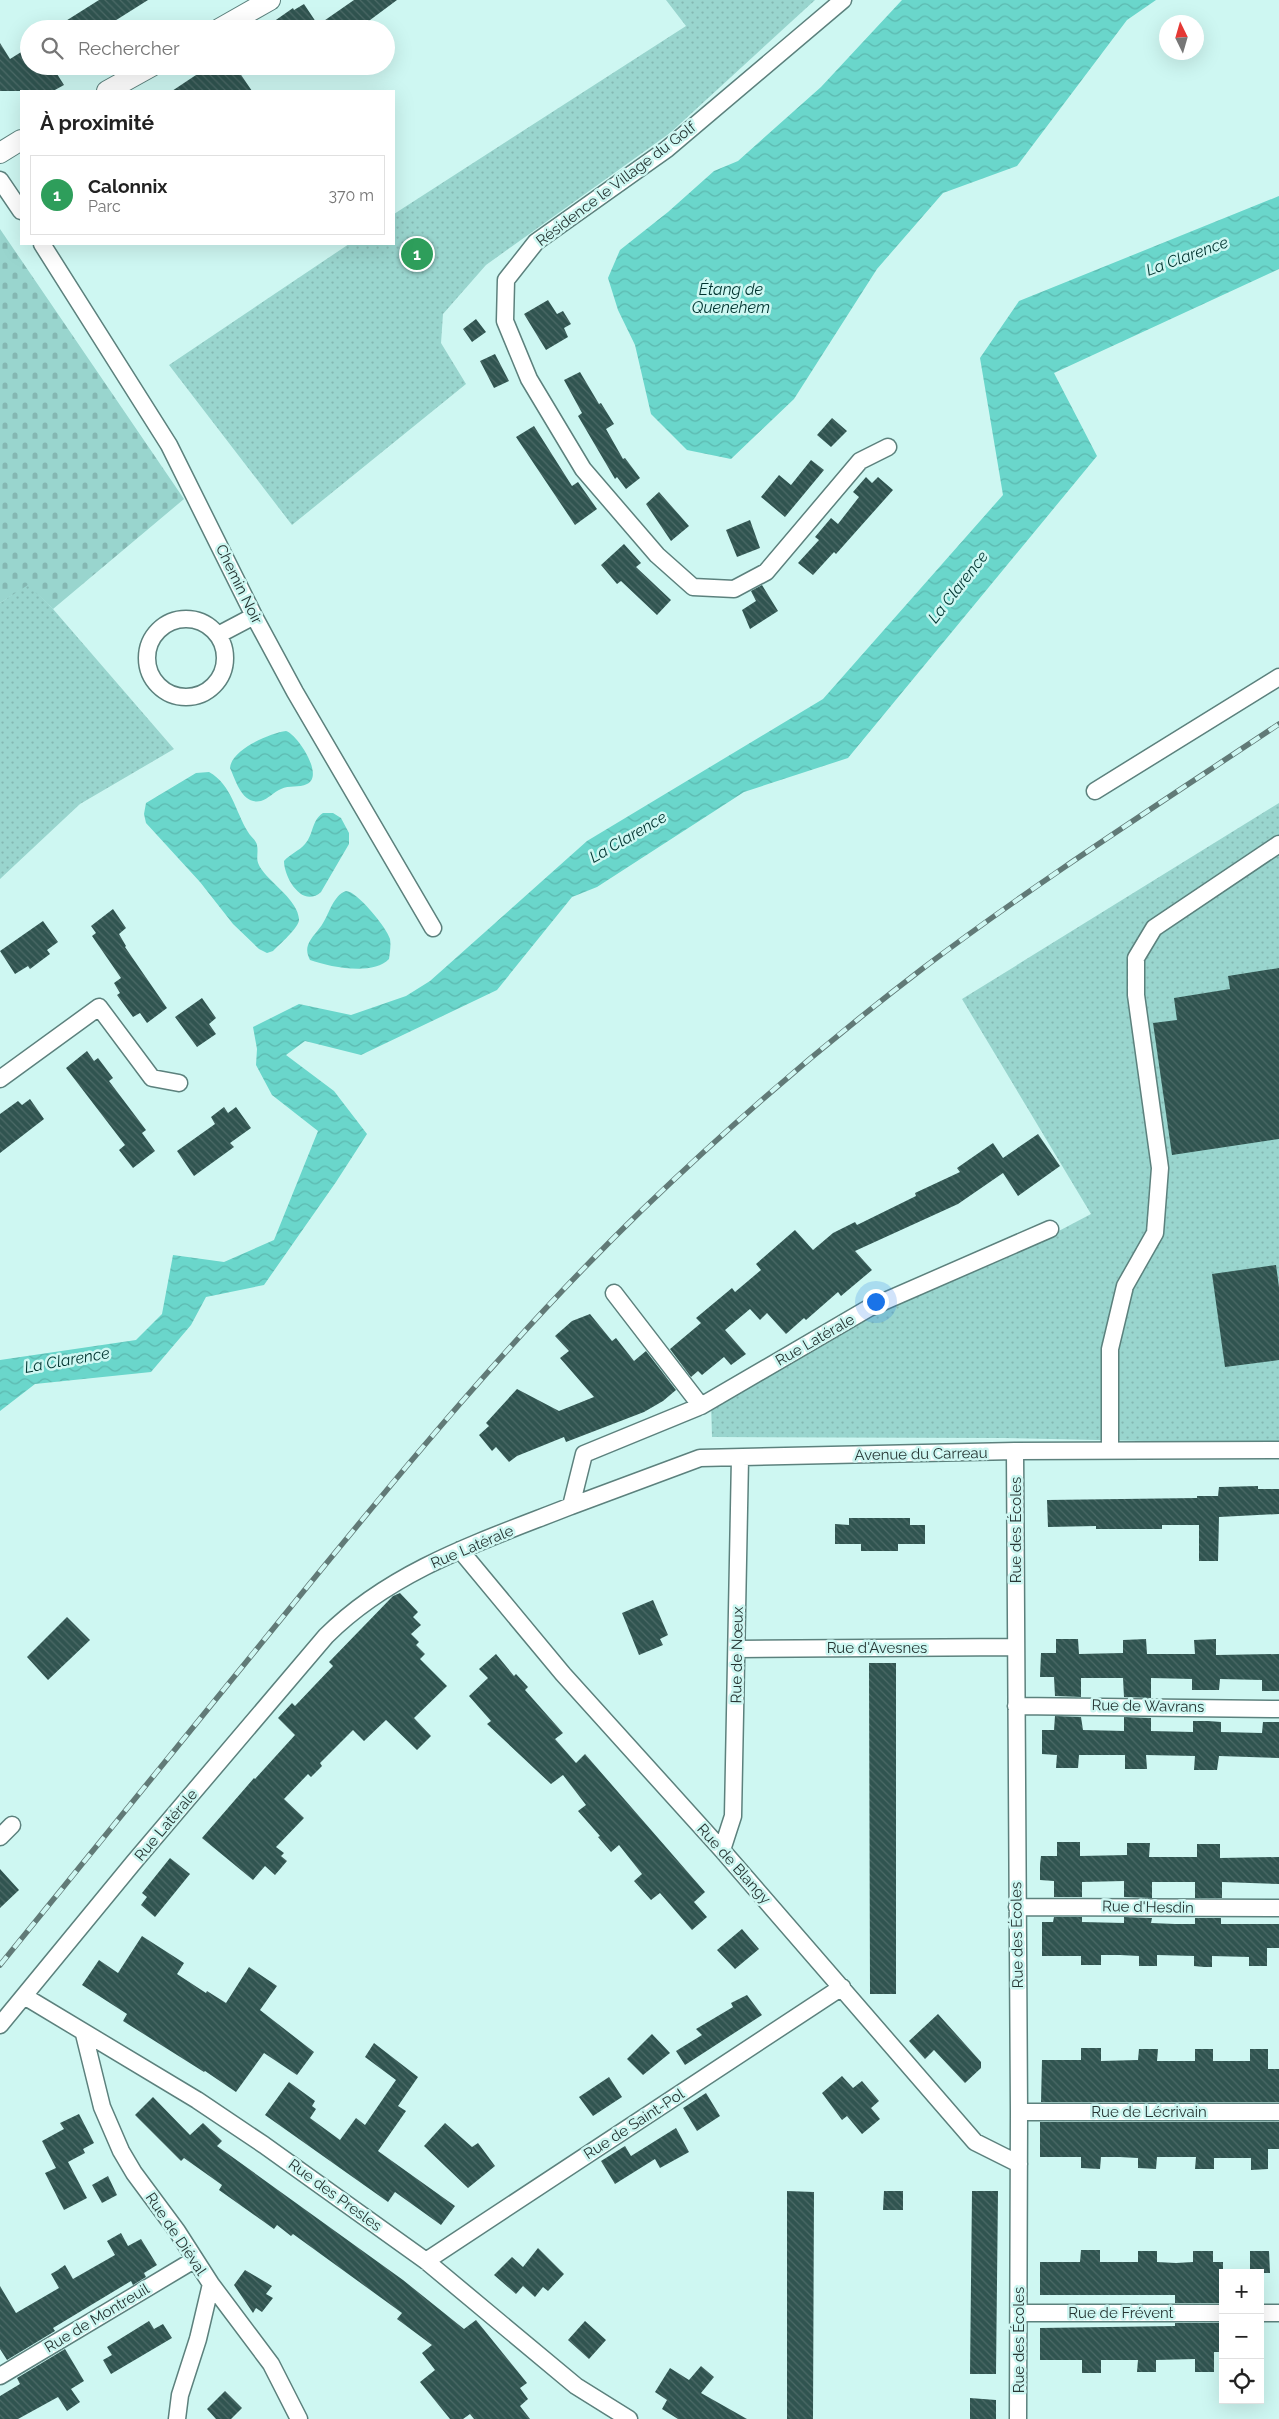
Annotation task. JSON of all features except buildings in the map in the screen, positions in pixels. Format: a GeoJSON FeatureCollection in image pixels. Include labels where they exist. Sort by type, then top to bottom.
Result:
{"type":"FeatureCollection","features":[{"type":"Feature","properties":{"kind":"street"},"geometry":{"type":"LineString","coordinates":[[235,20],[270,0]]}},
{"type":"Feature","properties":{"kind":"street","name":"Résidence le Village du Golf"},"geometry":{"type":"LineString","coordinates":[[843,0],[667,149],[536,242],[506,280],[505,321],[529,380],[583,469],[656,555],[692,587],[734,589],[766,572],[860,462],[888,447]]}},
{"type":"Feature","properties":{"kind":"street"},"geometry":{"type":"LineString","coordinates":[[109,90],[136,75]]}},
{"type":"Feature","properties":{"kind":"street"},"geometry":{"type":"LineString","coordinates":[[0,153],[20,141]]}},
{"type":"Feature","properties":{"kind":"street"},"geometry":{"type":"LineString","coordinates":[[0,180],[20,210]]}},
{"type":"Feature","properties":{"kind":"street","name":"Chemin Noir"},"geometry":{"type":"LineString","coordinates":[[43,245],[170,446],[254,616],[295,692],[433,928]]}},
{"type":"Feature","properties":{"kind":"street"},"geometry":{"type":"LineString","coordinates":[[218,634],[254,616]]}},
{"type":"Feature","properties":{"kind":"street"},"geometry":{"type":"LineString","coordinates":[[189,619],[205,624],[218,634],[224,650],[225,666],[218,682],[206,693],[190,698],[174,696],[159,688],[149,675],[146,659],[149,643],[159,629],[173,621],[189,619]]}},
{"type":"Feature","properties":{"kind":"street"},"geometry":{"type":"LineString","coordinates":[[1095,791],[1279,677]]}},
{"type":"Feature","properties":{"kind":"street"},"geometry":{"type":"LineString","coordinates":[[1110,1451],[1110,1348],[1125,1286],[1155,1232],[1160,1168],[1136,994],[1136,958],[1154,928],[1279,844]]}},
{"type":"Feature","properties":{"kind":"street"},"geometry":{"type":"LineString","coordinates":[[0,1079],[99,1007],[152,1078],[179,1083]]}},
{"type":"Feature","properties":{"kind":"street","name":"Rue Latérale"},"geometry":{"type":"LineString","coordinates":[[0,2025],[134,1862],[326,1636],[347,1616],[374,1596],[411,1573],[460,1550],[571,1506],[584,1454],[701,1406],[869,1308],[1050,1229]]}},
{"type":"Feature","properties":{"kind":"street"},"geometry":{"type":"LineString","coordinates":[[614,1293],[701,1406]]}},
{"type":"Feature","properties":{"kind":"street","name":"Avenue du Carreau"},"geometry":{"type":"LineString","coordinates":[[571,1506],[700,1458],[1015,1451],[1279,1450]]}},
{"type":"Feature","properties":{"kind":"street","name":"Rue des Écoles"},"geometry":{"type":"LineString","coordinates":[[1015,1451],[1019,2112],[1018,2419]]}},
{"type":"Feature","properties":{"kind":"street","name":"Rue de Nœux"},"geometry":{"type":"LineString","coordinates":[[722,1850],[733,1816],[740,1458]]}},
{"type":"Feature","properties":{"kind":"street","name":"Rue de Blangy"},"geometry":{"type":"LineString","coordinates":[[460,1550],[563,1674],[722,1850],[975,2142],[1019,2164]]}},
{"type":"Feature","properties":{"kind":"street","name":"Rue d'Avesnes"},"geometry":{"type":"LineString","coordinates":[[737,1649],[1016,1647]]}},
{"type":"Feature","properties":{"kind":"street","name":"Rue de Wavrans"},"geometry":{"type":"LineString","coordinates":[[1016,1706],[1279,1709]]}},
{"type":"Feature","properties":{"kind":"street"},"geometry":{"type":"LineString","coordinates":[[0,1837],[12,1825]]}},
{"type":"Feature","properties":{"kind":"street","name":"Rue d'Hesdin"},"geometry":{"type":"LineString","coordinates":[[1017,1907],[1279,1908]]}},
{"type":"Feature","properties":{"kind":"street","name":"Rue de Saint-Pol"},"geometry":{"type":"LineString","coordinates":[[426,2261],[842,1987]]}},
{"type":"Feature","properties":{"kind":"street","name":"Rue des Presles"},"geometry":{"type":"LineString","coordinates":[[24,1996],[227,2120],[426,2261],[576,2386],[629,2419]]}},
{"type":"Feature","properties":{"kind":"street","name":"Rue de Diéval"},"geometry":{"type":"LineString","coordinates":[[84,2034],[102,2107],[112,2132],[134,2173],[177,2231],[211,2284],[271,2364],[299,2419]]}},
{"type":"Feature","properties":{"kind":"street","name":"Rue de Lécrivain"},"geometry":{"type":"LineString","coordinates":[[1019,2112],[1279,2112]]}},
{"type":"Feature","properties":{"kind":"street","name":"Rue de Montreuil"},"geometry":{"type":"LineString","coordinates":[[0,2376],[194,2260]]}},
{"type":"Feature","properties":{"kind":"street"},"geometry":{"type":"LineString","coordinates":[[177,2419],[180,2395],[198,2339],[211,2284]]}},
{"type":"Feature","properties":{"kind":"street","name":"Rue de Frévent"},"geometry":{"type":"LineString","coordinates":[[1019,2313],[1219,2313]]}},
{"type":"Feature","properties":{"kind":"street"},"geometry":{"type":"LineString","coordinates":[[1264,2313],[1279,2313]]}},
{"type":"Feature","properties":{"kind":"green space"},"geometry":{"type":"Polygon","coordinates":[[[666,0],[815,0],[670,133],[486,265],[443,314],[441,343],[466,384],[292,525],[169,365],[348,245],[395,245],[395,213],[686,26],[666,0]]]}},
{"type":"Feature","properties":{"kind":"green space"},"geometry":{"type":"Polygon","coordinates":[[[0,229],[184,499],[53,609],[28,585],[0,603],[0,229]]]}},
{"type":"Feature","properties":{"kind":"green space"},"geometry":{"type":"Polygon","coordinates":[[[28,584],[53,609],[174,749],[80,804],[0,879],[0,603],[28,584]]]}},
{"type":"Feature","properties":{"kind":"green space"},"geometry":{"type":"Polygon","coordinates":[[[1279,803],[1279,1444],[1003,1438],[712,1437],[711,1401],[862,1303],[1055,1233],[1091,1214],[962,999],[1279,803]]]}},
{"type":"Feature","properties":{"kind":"water","name":"Étang de Quenehem"},"geometry":{"type":"Polygon","coordinates":[[[902,0],[1156,0],[1127,20],[1017,166],[943,193],[877,269],[794,399],[731,459],[687,450],[651,414],[635,345],[618,310],[608,278],[620,250],[668,212],[714,171],[738,161],[821,87],[902,0]]]}},
{"type":"Feature","properties":{"kind":"water","name":"La Clarence"},"geometry":{"type":"Polygon","coordinates":[[[1279,196],[1279,269],[1054,373],[1097,456],[848,758],[744,792],[597,887],[572,897],[497,990],[361,1055],[305,1041],[286,1055],[334,1091],[367,1134],[264,1285],[206,1297],[191,1325],[151,1372],[35,1384],[0,1411],[0,1360],[136,1340],[162,1314],[173,1255],[224,1262],[274,1240],[318,1131],[272,1095],[256,1065],[257,1049],[253,1027],[299,1004],[351,1015],[406,996],[430,981],[587,841],[823,699],[1003,495],[980,358],[1019,301],[1279,196]]]}},
{"type":"Feature","properties":{"kind":"water"},"geometry":{"type":"Polygon","coordinates":[[[286,731],[296,739],[307,756],[313,773],[312,780],[304,785],[281,789],[261,801],[249,799],[244,796],[230,768],[232,761],[252,744],[271,735],[286,731]]]}},
{"type":"Feature","properties":{"kind":"water"},"geometry":{"type":"Polygon","coordinates":[[[209,772],[217,777],[228,791],[249,834],[256,843],[257,860],[260,866],[298,912],[299,919],[296,927],[273,951],[267,953],[259,949],[233,924],[200,882],[146,823],[144,814],[146,803],[196,773],[209,772]]]}},
{"type":"Feature","properties":{"kind":"water"},"geometry":{"type":"Polygon","coordinates":[[[323,813],[333,813],[341,818],[349,833],[349,844],[321,892],[307,897],[295,889],[287,875],[284,861],[305,844],[316,820],[323,813]]]}},
{"type":"Feature","properties":{"kind":"water"},"geometry":{"type":"Polygon","coordinates":[[[346,891],[364,903],[388,934],[390,939],[389,959],[382,964],[362,969],[340,967],[310,960],[307,951],[309,942],[323,923],[335,900],[346,891]]]}},
{"type":"Feature","properties":{"kind":"railway"},"geometry":{"type":"LineString","coordinates":[[0,1965],[417,1454],[549,1305],[642,1210],[779,1085],[849,1026],[922,969],[1054,874],[1279,724]]}},
{"type":"Feature","properties":{"kind":"place","name":"Calonnix"},"geometry":{"type":"Point","coordinates":[417,254]}}]}
